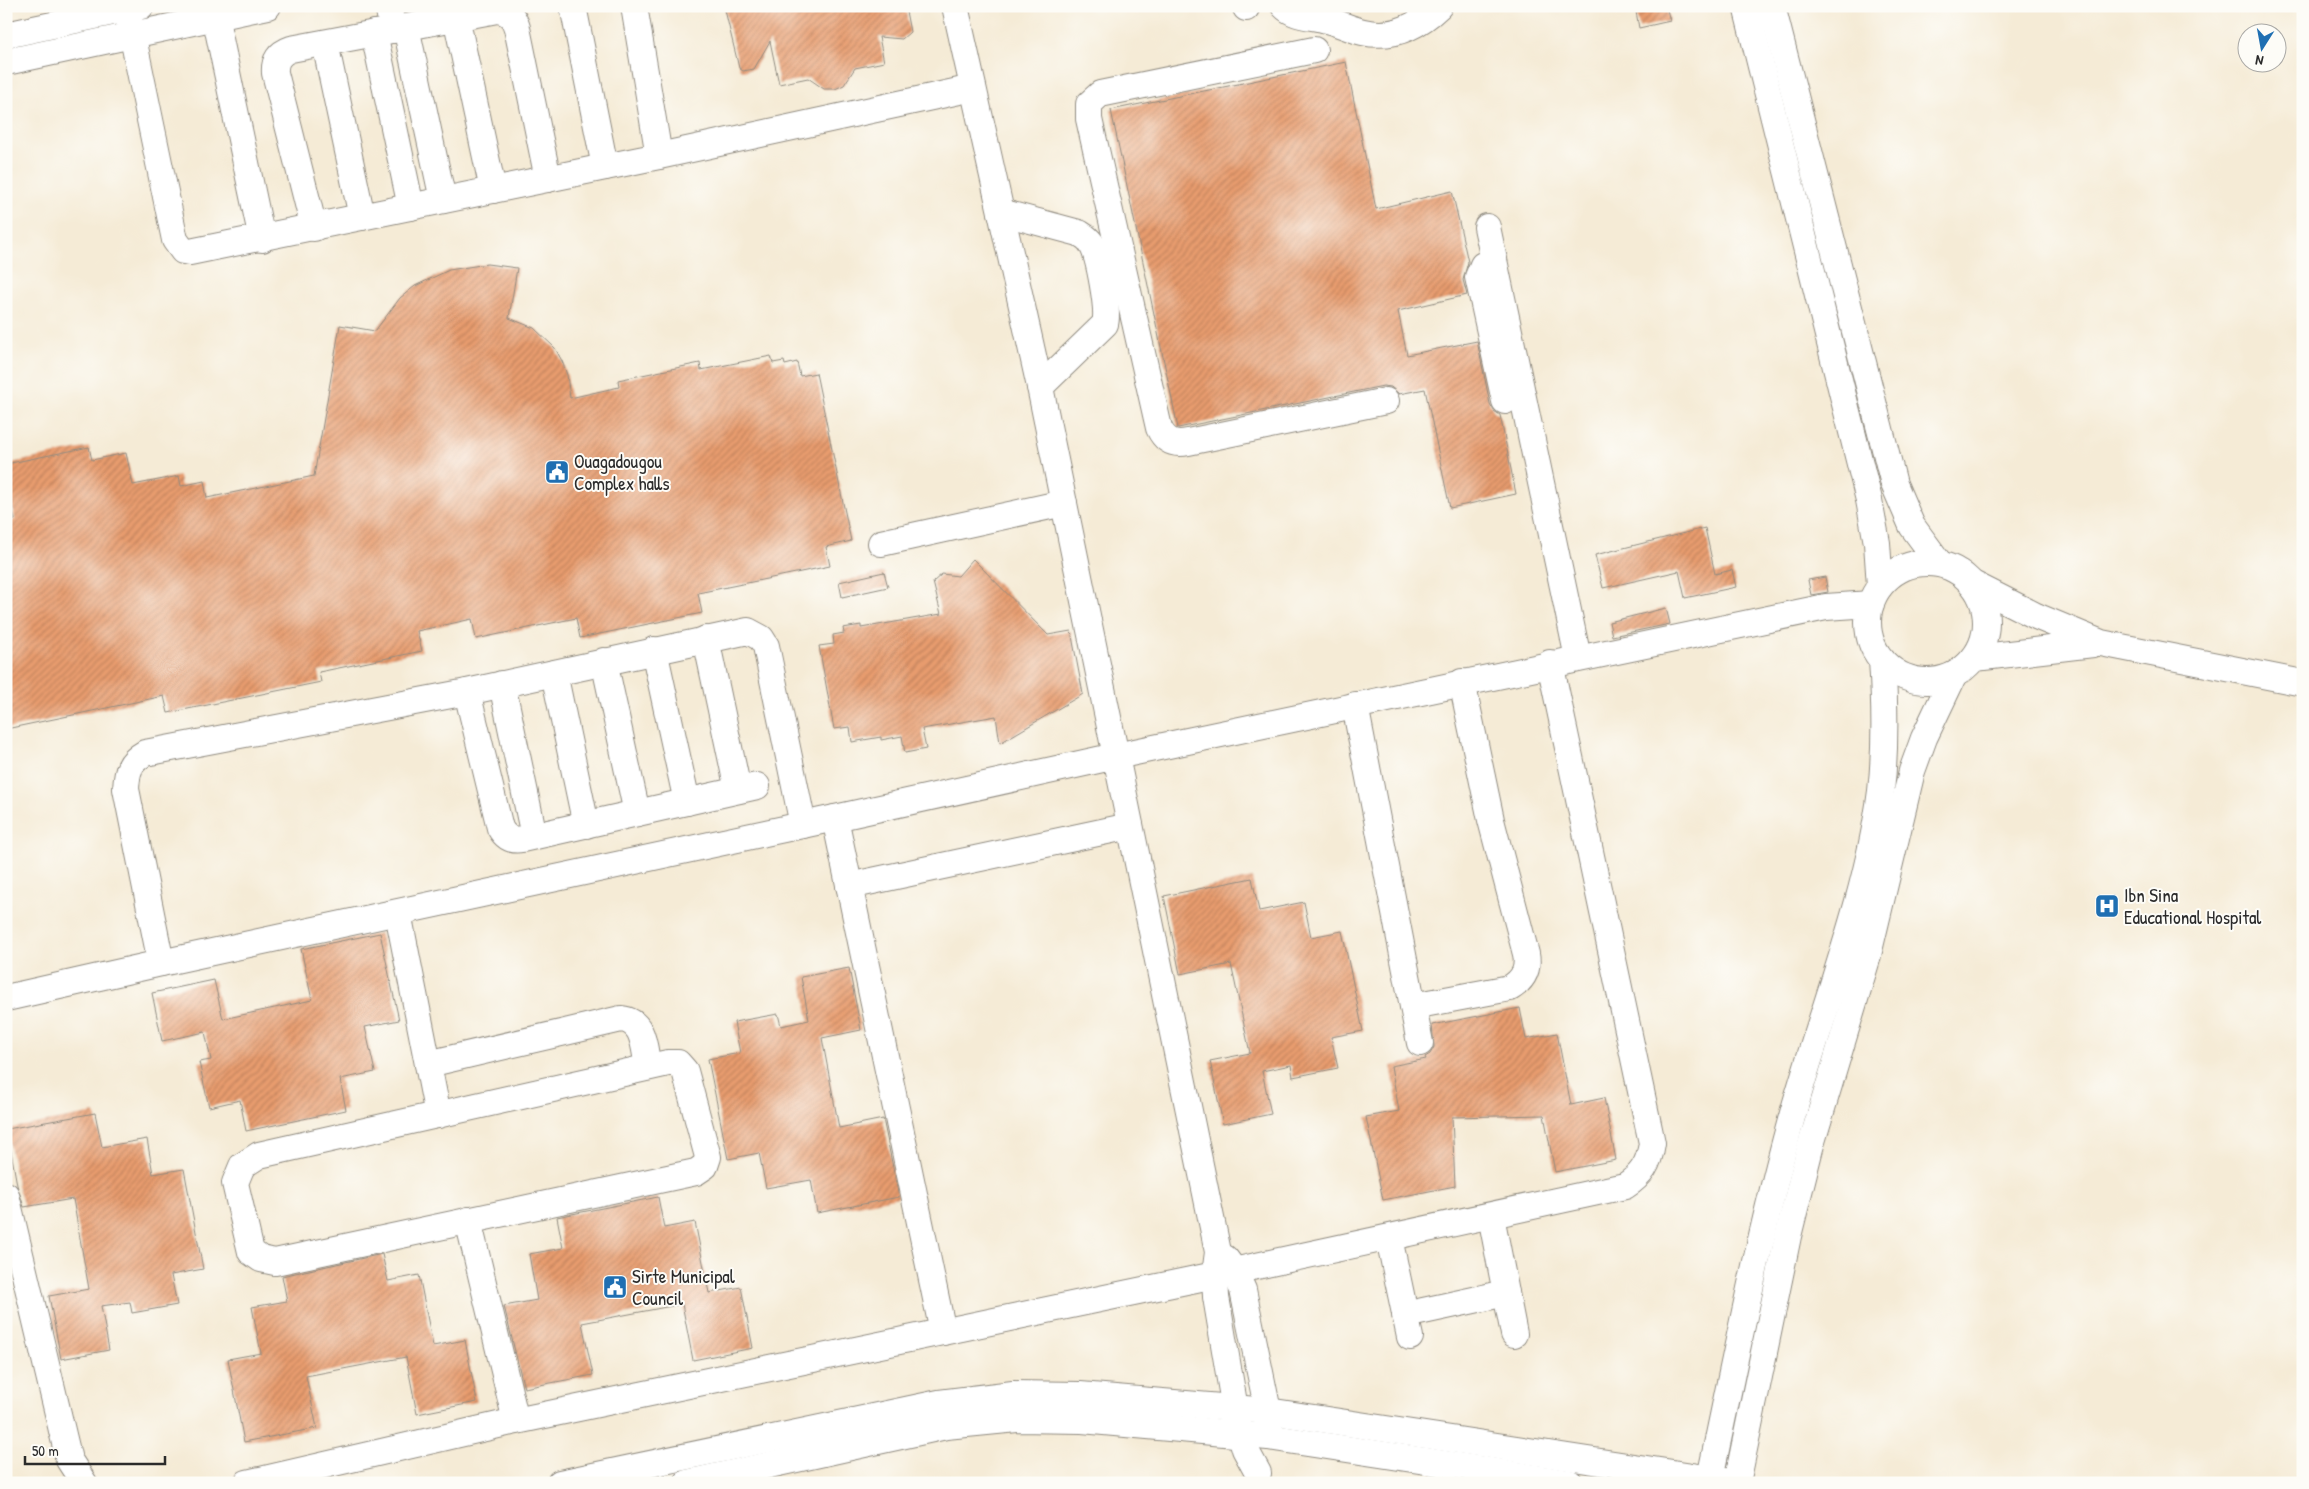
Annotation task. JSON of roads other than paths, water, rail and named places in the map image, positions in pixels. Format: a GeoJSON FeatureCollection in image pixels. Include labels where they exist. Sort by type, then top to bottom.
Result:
{"type":"FeatureCollection","features":[{"type":"Feature","properties":{"kind":"street"},"geometry":{"type":"LineString","coordinates":[[6,62],[132,35],[215,12],[268,6]]}},
{"type":"Feature","properties":{"kind":"street"},"geometry":{"type":"LineString","coordinates":[[573,6],[605,167]]}},
{"type":"Feature","properties":{"kind":"street"},"geometry":{"type":"LineString","coordinates":[[634,6],[659,156]]}},
{"type":"Feature","properties":{"kind":"street"},"geometry":{"type":"LineString","coordinates":[[955,6],[1040,387],[1222,1266],[1216,1297],[1240,1434],[1258,1478]]}},
{"type":"Feature","properties":{"kind":"street"},"geometry":{"type":"LineString","coordinates":[[1284,6],[1293,13],[1326,20],[1363,32],[1386,34],[1408,29],[1418,24],[1440,6]]}},
{"type":"Feature","properties":{"kind":"street"},"geometry":{"type":"LineString","coordinates":[[1746,6],[1869,500],[1877,543],[1875,595],[1868,616],[1869,633],[1875,650],[1882,660],[1903,676],[1915,680],[1935,680],[1954,675],[1975,658],[1986,634],[1987,621],[1983,602],[1973,584]]}},
{"type":"Feature","properties":{"kind":"street"},"geometry":{"type":"LineString","coordinates":[[1772,6],[1894,484],[1912,526],[1940,564]]}},
{"type":"Feature","properties":{"kind":"street"},"geometry":{"type":"LineString","coordinates":[[6,35],[134,8],[132,35],[175,240],[183,251],[198,252],[659,156],[973,88]]}},
{"type":"Feature","properties":{"kind":"street"},"geometry":{"type":"LineString","coordinates":[[314,228],[274,67],[280,55],[285,51],[325,43],[390,24],[456,18],[497,10],[508,13],[516,22],[548,179]]}},
{"type":"Feature","properties":{"kind":"street"},"geometry":{"type":"LineString","coordinates":[[215,12],[262,239]]}},
{"type":"Feature","properties":{"kind":"street"},"geometry":{"type":"LineString","coordinates":[[456,18],[493,190]]}},
{"type":"Feature","properties":{"kind":"street"},"geometry":{"type":"LineString","coordinates":[[390,24],[443,200]]}},
{"type":"Feature","properties":{"kind":"street"},"geometry":{"type":"LineString","coordinates":[[390,24],[411,208]]}},
{"type":"Feature","properties":{"kind":"street"},"geometry":{"type":"LineString","coordinates":[[325,43],[362,217]]}},
{"type":"Feature","properties":{"kind":"street"},"geometry":{"type":"LineString","coordinates":[[1314,50],[1105,93],[1092,100],[1088,109],[1089,119],[1112,272],[1162,434],[1170,442],[1176,444],[1188,442],[1386,401]]}},
{"type":"Feature","properties":{"kind":"street"},"geometry":{"type":"LineString","coordinates":[[1001,212],[1079,233],[1087,237],[1112,272],[1108,315],[1105,324],[1040,387]]}},
{"type":"Feature","properties":{"kind":"street"},"geometry":{"type":"LineString","coordinates":[[1487,227],[1578,658]]}},
{"type":"Feature","properties":{"kind":"street"},"geometry":{"type":"LineString","coordinates":[[881,543],[1064,503]]}},
{"type":"Feature","properties":{"kind":"street"},"geometry":{"type":"LineString","coordinates":[[6,998],[1116,756],[1550,663],[1826,607],[1875,595],[1889,576],[1913,565],[1940,564],[1952,568],[1973,584],[2036,616],[2101,643],[2303,684]]}},
{"type":"Feature","properties":{"kind":"street"},"geometry":{"type":"LineString","coordinates":[[161,963],[126,788],[126,773],[135,759],[145,753],[467,692],[706,638],[748,631],[757,634],[764,642],[804,825]]}},
{"type":"Feature","properties":{"kind":"street"},"geometry":{"type":"LineString","coordinates":[[467,692],[500,828],[506,837],[511,839],[516,840],[748,788],[706,638]]}},
{"type":"Feature","properties":{"kind":"street"},"geometry":{"type":"LineString","coordinates":[[1975,658],[2101,643]]}},
{"type":"Feature","properties":{"kind":"street"},"geometry":{"type":"LineString","coordinates":[[654,650],[686,802]]}},
{"type":"Feature","properties":{"kind":"street"},"geometry":{"type":"LineString","coordinates":[[1710,1478],[1770,1198],[1807,1062],[1856,904],[1876,822],[1881,790],[1885,725],[1882,660]]}},
{"type":"Feature","properties":{"kind":"street"},"geometry":{"type":"LineString","coordinates":[[604,661],[637,813]]}},
{"type":"Feature","properties":{"kind":"street"},"geometry":{"type":"LineString","coordinates":[[247,1483],[516,1421],[943,1332],[1222,1266],[1389,1238],[1491,1216],[1624,1186],[1636,1179],[1650,1157],[1652,1143],[1550,663]]}},
{"type":"Feature","properties":{"kind":"street"},"geometry":{"type":"LineString","coordinates":[[554,673],[586,824]]}},
{"type":"Feature","properties":{"kind":"street"},"geometry":{"type":"LineString","coordinates":[[560,1483],[939,1403],[1004,1395],[1080,1395],[1268,1411],[1737,1483],[1788,1236],[1810,1148],[1867,959],[1912,771],[1927,730],[1954,675]]}},
{"type":"Feature","properties":{"kind":"street"},"geometry":{"type":"LineString","coordinates":[[1413,1006],[1510,988],[1521,980],[1527,968],[1526,954],[1491,820],[1462,682]]}},
{"type":"Feature","properties":{"kind":"street"},"geometry":{"type":"LineString","coordinates":[[502,684],[534,836]]}},
{"type":"Feature","properties":{"kind":"street"},"geometry":{"type":"LineString","coordinates":[[1355,705],[1420,1043]]}},
{"type":"Feature","properties":{"kind":"street"},"geometry":{"type":"LineString","coordinates":[[835,818],[943,1332]]}},
{"type":"Feature","properties":{"kind":"street"},"geometry":{"type":"LineString","coordinates":[[849,886],[1130,826]]}},
{"type":"Feature","properties":{"kind":"street"},"geometry":{"type":"LineString","coordinates":[[398,913],[438,1115]]}},
{"type":"Feature","properties":{"kind":"street"},"geometry":{"type":"LineString","coordinates":[[428,1064],[622,1019],[632,1021],[640,1029],[648,1067]]}},
{"type":"Feature","properties":{"kind":"street"},"geometry":{"type":"LineString","coordinates":[[678,1063],[685,1070],[708,1157],[705,1166],[696,1172],[275,1262],[261,1259],[251,1252],[235,1183],[242,1166],[260,1155],[648,1067],[678,1063]]}},
{"type":"Feature","properties":{"kind":"street"},"geometry":{"type":"LineString","coordinates":[[6,1195],[69,1460],[84,1483]]}},
{"type":"Feature","properties":{"kind":"street"},"geometry":{"type":"LineString","coordinates":[[1491,1216],[1514,1334]]}},
{"type":"Feature","properties":{"kind":"street"},"geometry":{"type":"LineString","coordinates":[[468,1220],[516,1421]]}},
{"type":"Feature","properties":{"kind":"street"},"geometry":{"type":"LineString","coordinates":[[1389,1238],[1408,1326],[1506,1293]]}},
{"type":"Feature","properties":{"kind":"street"},"geometry":{"type":"LineString","coordinates":[[1222,1266],[1243,1290],[1268,1411],[1268,1437],[1258,1478]]}},
{"type":"Feature","properties":{"kind":"street"},"geometry":{"type":"LineString","coordinates":[[1224,1342],[1253,1337]]}},
{"type":"Feature","properties":{"kind":"street"},"geometry":{"type":"LineString","coordinates":[[687,1483],[946,1426],[1017,1419],[1082,1420],[1268,1437],[1570,1483]]}},
{"type":"Feature","properties":{"kind":"place","name":"Ouagadougou Complex halls"},"geometry":{"type":"Point","coordinates":[557,472]}},
{"type":"Feature","properties":{"kind":"place","name":"Ibn Sina Educational Hospital"},"geometry":{"type":"Point","coordinates":[2107,906]}},
{"type":"Feature","properties":{"kind":"place","name":"Sirte Municipal Council"},"geometry":{"type":"Point","coordinates":[615,1287]}}]}
